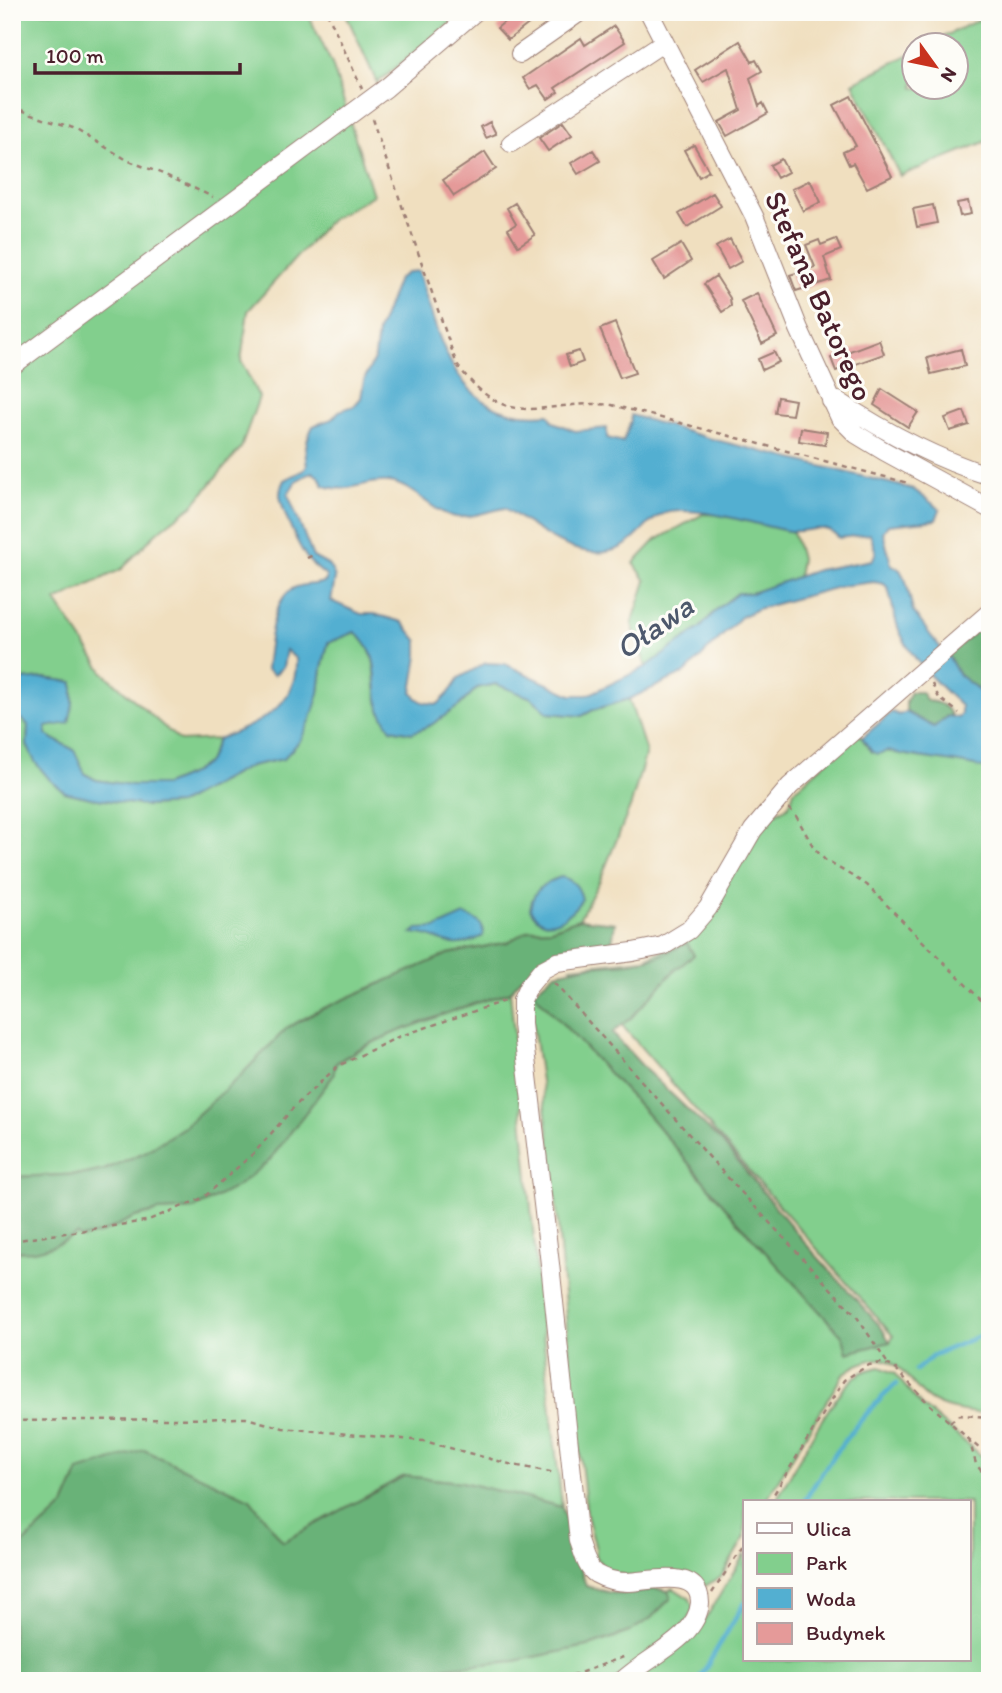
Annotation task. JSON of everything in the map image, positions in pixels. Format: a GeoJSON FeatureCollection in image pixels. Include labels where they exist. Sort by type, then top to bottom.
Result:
{"type":"FeatureCollection","features":[{"type":"Feature","properties":{"kind":"street"},"geometry":{"type":"LineString","coordinates":[[12,366],[386,88],[475,12]]}},
{"type":"Feature","properties":{"kind":"street"},"geometry":{"type":"LineString","coordinates":[[520,54],[580,12]]}},
{"type":"Feature","properties":{"kind":"street","name":"Stefana Batorego"},"geometry":{"type":"LineString","coordinates":[[649,12],[754,216],[799,329],[840,418],[856,434],[990,509]]}},
{"type":"Feature","properties":{"kind":"street"},"geometry":{"type":"LineString","coordinates":[[511,143],[664,42]]}},
{"type":"Feature","properties":{"kind":"street"},"geometry":{"type":"LineString","coordinates":[[831,401],[838,401],[876,426],[926,451],[990,476]]}},
{"type":"Feature","properties":{"kind":"street"},"geometry":{"type":"LineString","coordinates":[[622,1681],[684,1634],[696,1618],[700,1604],[699,1592],[691,1584],[677,1577],[627,1582],[593,1573],[579,1541],[523,1034],[515,1000],[542,970],[557,962],[663,946],[689,930],[708,908],[753,830],[772,805],[790,786],[990,612]]}},
{"type":"Feature","properties":{"kind":"path"},"geometry":{"type":"LineString","coordinates":[[327,12],[366,102],[457,365],[479,390],[504,405],[532,411],[594,403],[612,405],[908,483]]}},
{"type":"Feature","properties":{"kind":"path"},"geometry":{"type":"LineString","coordinates":[[12,107],[73,128],[129,162],[163,174],[229,205]]}},
{"type":"Feature","properties":{"kind":"path"},"geometry":{"type":"LineString","coordinates":[[307,558],[313,555]]}},
{"type":"Feature","properties":{"kind":"path"},"geometry":{"type":"LineString","coordinates":[[919,672],[933,685],[939,698],[959,713]]}},
{"type":"Feature","properties":{"kind":"path"},"geometry":{"type":"LineString","coordinates":[[789,808],[814,848],[825,860],[867,885],[990,1009]]}},
{"type":"Feature","properties":{"kind":"path"},"geometry":{"type":"LineString","coordinates":[[542,970],[857,1317],[888,1364],[901,1373],[927,1402],[990,1458]]}},
{"type":"Feature","properties":{"kind":"path"},"geometry":{"type":"LineString","coordinates":[[12,1241],[146,1221],[203,1198],[255,1152],[295,1106],[338,1066],[398,1038],[502,1001],[515,1000]]}},
{"type":"Feature","properties":{"kind":"path"},"geometry":{"type":"LineString","coordinates":[[770,1500],[844,1380],[869,1364],[888,1364]]}},
{"type":"Feature","properties":{"kind":"path"},"geometry":{"type":"LineString","coordinates":[[950,1422],[960,1415],[990,1417]]}},
{"type":"Feature","properties":{"kind":"path"},"geometry":{"type":"LineString","coordinates":[[12,1421],[246,1418],[283,1428],[424,1441],[513,1465],[555,1473],[571,1472]]}},
{"type":"Feature","properties":{"kind":"path"},"geometry":{"type":"LineString","coordinates":[[970,1439],[976,1464],[990,1482]]}},
{"type":"Feature","properties":{"kind":"path"},"geometry":{"type":"LineString","coordinates":[[700,1604],[718,1588],[743,1546]]}},
{"type":"Feature","properties":{"kind":"path"},"geometry":{"type":"LineString","coordinates":[[542,1681],[577,1674],[625,1657]]}},
{"type":"Feature","properties":{"kind":"green space"},"geometry":{"type":"Polygon","coordinates":[[[12,12],[307,12],[332,64],[373,195],[329,221],[248,311],[241,361],[259,397],[241,448],[193,505],[156,533],[122,569],[56,601],[104,673],[180,741],[218,739],[208,762],[189,775],[165,785],[130,785],[96,780],[85,774],[74,750],[45,735],[46,727],[72,682],[44,678],[12,681],[12,12]]]}},
{"type":"Feature","properties":{"kind":"green space"},"geometry":{"type":"Polygon","coordinates":[[[345,12],[464,12],[377,83],[345,12]]]}},
{"type":"Feature","properties":{"kind":"green space"},"geometry":{"type":"Polygon","coordinates":[[[990,14],[990,140],[900,176],[853,83],[900,59],[900,102],[970,102],[970,32],[953,32],[990,14]]]}},
{"type":"Feature","properties":{"kind":"green space"},"geometry":{"type":"Polygon","coordinates":[[[703,514],[723,515],[793,532],[801,558],[798,578],[751,593],[738,593],[717,609],[700,628],[646,667],[632,624],[646,581],[634,563],[656,540],[703,514]]]}},
{"type":"Feature","properties":{"kind":"green space"},"geometry":{"type":"Polygon","coordinates":[[[990,619],[990,703],[959,675],[948,655],[990,619]]]}},
{"type":"Feature","properties":{"kind":"green space"},"geometry":{"type":"Polygon","coordinates":[[[355,632],[364,641],[373,659],[377,698],[391,729],[412,733],[459,706],[477,688],[497,684],[532,698],[549,713],[582,716],[629,699],[646,752],[631,805],[600,880],[579,919],[551,929],[529,930],[508,942],[448,954],[288,1027],[241,1076],[184,1127],[145,1152],[104,1170],[86,1174],[12,1177],[12,717],[21,719],[28,725],[27,745],[65,792],[147,806],[179,804],[250,766],[283,759],[319,693],[328,643],[355,632]]]}},
{"type":"Feature","properties":{"kind":"green space"},"geometry":{"type":"Polygon","coordinates":[[[911,692],[921,692],[927,701],[942,705],[952,716],[947,716],[934,727],[906,712],[906,701],[911,692]]]}},
{"type":"Feature","properties":{"kind":"green space"},"geometry":{"type":"Polygon","coordinates":[[[858,733],[872,752],[887,751],[967,762],[990,744],[990,1415],[955,1410],[936,1403],[919,1390],[896,1365],[887,1361],[877,1359],[862,1363],[842,1376],[766,1500],[743,1500],[743,1540],[721,1577],[705,1586],[633,1578],[608,1572],[595,1557],[596,1549],[587,1516],[552,1157],[529,998],[533,992],[648,1115],[738,1222],[843,1337],[890,1342],[893,1336],[571,967],[645,959],[680,942],[772,813],[788,806],[794,791],[858,733]]]}},
{"type":"Feature","properties":{"kind":"green space"},"geometry":{"type":"Polygon","coordinates":[[[579,919],[615,923],[612,943],[547,959],[522,978],[510,992],[389,1035],[336,1063],[333,1076],[268,1162],[236,1187],[194,1209],[159,1211],[135,1217],[99,1234],[81,1238],[76,1234],[36,1250],[12,1249],[12,1177],[86,1174],[104,1170],[145,1152],[184,1127],[288,1027],[322,1009],[448,954],[508,942],[529,930],[551,929],[579,919]]]}},
{"type":"Feature","properties":{"kind":"green space"},"geometry":{"type":"Polygon","coordinates":[[[687,943],[694,955],[673,972],[632,1017],[612,1033],[647,1071],[721,1141],[806,1244],[881,1327],[890,1342],[847,1353],[843,1337],[738,1222],[648,1115],[533,992],[555,973],[657,957],[687,943]]]}},
{"type":"Feature","properties":{"kind":"green space"},"geometry":{"type":"Polygon","coordinates":[[[510,992],[562,1507],[462,1482],[404,1476],[283,1542],[250,1499],[79,1471],[64,1506],[12,1554],[12,1249],[20,1252],[60,1243],[76,1234],[99,1234],[135,1217],[159,1211],[194,1209],[268,1162],[333,1076],[335,1064],[398,1031],[510,992]]]}},
{"type":"Feature","properties":{"kind":"green space"},"geometry":{"type":"Polygon","coordinates":[[[880,1367],[894,1373],[921,1405],[990,1463],[990,1681],[634,1681],[693,1635],[743,1556],[743,1662],[970,1662],[970,1500],[776,1500],[834,1402],[855,1377],[880,1367]]]}},
{"type":"Feature","properties":{"kind":"green space"},"geometry":{"type":"Polygon","coordinates":[[[144,1450],[250,1499],[283,1542],[404,1476],[462,1482],[562,1507],[586,1586],[622,1594],[657,1589],[668,1591],[671,1598],[651,1618],[629,1632],[592,1645],[515,1661],[293,1681],[12,1681],[12,1554],[64,1506],[79,1471],[144,1450]]]}},
{"type":"Feature","properties":{"kind":"green space"},"geometry":{"type":"Polygon","coordinates":[[[673,1588],[690,1599],[693,1607],[689,1620],[614,1681],[293,1681],[515,1661],[592,1645],[629,1632],[651,1618],[671,1598],[668,1591],[673,1588]]]}},
{"type":"Feature","properties":{"kind":"water"},"geometry":{"type":"Polygon","coordinates":[[[418,271],[435,325],[457,373],[472,392],[492,406],[517,414],[549,414],[553,422],[575,431],[607,428],[607,438],[623,442],[631,415],[708,438],[913,489],[940,509],[936,520],[888,525],[883,532],[891,564],[900,570],[906,581],[913,611],[959,675],[990,703],[990,770],[887,751],[878,754],[872,752],[862,738],[892,712],[899,715],[906,712],[934,727],[948,716],[958,718],[961,714],[961,706],[926,671],[904,641],[888,588],[884,584],[874,582],[842,586],[757,609],[741,617],[685,673],[629,699],[582,716],[548,713],[532,698],[496,684],[477,688],[459,706],[431,725],[412,733],[391,729],[383,717],[373,659],[364,641],[355,632],[328,643],[319,693],[311,719],[300,741],[283,759],[250,766],[179,804],[147,806],[91,798],[65,792],[50,780],[35,762],[27,745],[28,725],[21,719],[12,717],[12,681],[44,678],[73,682],[73,704],[69,723],[46,727],[46,735],[74,750],[85,774],[96,780],[131,785],[165,785],[189,775],[208,762],[218,739],[260,720],[282,702],[295,676],[296,659],[286,650],[283,667],[274,675],[266,669],[276,613],[286,594],[294,588],[322,583],[326,581],[326,576],[309,561],[296,539],[281,502],[281,487],[284,480],[307,466],[306,446],[313,426],[332,419],[339,411],[354,406],[361,398],[364,380],[375,357],[378,332],[398,279],[408,272],[418,271]],[[312,472],[296,481],[288,494],[313,557],[328,565],[333,572],[335,579],[331,601],[361,614],[374,614],[402,622],[418,641],[412,692],[420,700],[429,703],[438,704],[459,678],[486,663],[505,664],[571,695],[588,695],[646,667],[700,628],[717,609],[738,593],[751,593],[817,570],[872,560],[876,553],[870,534],[839,538],[827,530],[789,531],[690,511],[663,514],[625,546],[606,552],[592,552],[578,550],[552,539],[505,508],[456,517],[438,510],[398,484],[380,482],[331,488],[323,485],[320,478],[312,472]]]}},
{"type":"Feature","properties":{"kind":"water"},"geometry":{"type":"Polygon","coordinates":[[[561,877],[575,885],[582,899],[563,918],[549,923],[542,921],[530,909],[536,892],[561,877]]]}},
{"type":"Feature","properties":{"kind":"water"},"geometry":{"type":"Polygon","coordinates":[[[465,915],[479,922],[483,936],[453,944],[412,933],[418,929],[436,928],[465,915]]]}},
{"type":"Feature","properties":{"kind":"building"},"geometry":{"type":"Polygon","coordinates":[[[516,12],[544,12],[508,40],[497,28],[516,12]]]}},
{"type":"Feature","properties":{"kind":"building"},"geometry":{"type":"Polygon","coordinates":[[[614,26],[625,42],[555,88],[558,92],[548,99],[538,85],[530,89],[523,78],[581,38],[585,45],[614,26]]]}},
{"type":"Feature","properties":{"kind":"building"},"geometry":{"type":"Polygon","coordinates":[[[740,41],[752,62],[756,60],[762,71],[750,78],[759,106],[763,103],[768,113],[727,136],[719,122],[741,110],[728,68],[703,82],[695,70],[740,41]]]}},
{"type":"Feature","properties":{"kind":"building"},"geometry":{"type":"Polygon","coordinates":[[[851,96],[892,176],[867,188],[853,163],[849,165],[843,152],[856,146],[834,105],[851,96]]]}},
{"type":"Feature","properties":{"kind":"building"},"geometry":{"type":"Polygon","coordinates":[[[490,122],[496,134],[486,138],[481,127],[490,122]]]}},
{"type":"Feature","properties":{"kind":"building"},"geometry":{"type":"Polygon","coordinates":[[[563,122],[572,135],[548,151],[539,138],[563,122]]]}},
{"type":"Feature","properties":{"kind":"building"},"geometry":{"type":"Polygon","coordinates":[[[694,145],[709,171],[699,177],[684,150],[694,145]]]}},
{"type":"Feature","properties":{"kind":"building"},"geometry":{"type":"Polygon","coordinates":[[[593,150],[600,161],[578,174],[571,163],[593,150]]]}},
{"type":"Feature","properties":{"kind":"building"},"geometry":{"type":"Polygon","coordinates":[[[485,152],[496,169],[454,196],[443,180],[485,152]]]}},
{"type":"Feature","properties":{"kind":"building"},"geometry":{"type":"Polygon","coordinates":[[[781,159],[788,172],[777,178],[770,165],[781,159]]]}},
{"type":"Feature","properties":{"kind":"building"},"geometry":{"type":"Polygon","coordinates":[[[810,180],[821,202],[803,211],[792,189],[810,180]]]}},
{"type":"Feature","properties":{"kind":"building"},"geometry":{"type":"Polygon","coordinates":[[[713,193],[721,206],[687,227],[679,214],[713,193]]]}},
{"type":"Feature","properties":{"kind":"building"},"geometry":{"type":"Polygon","coordinates":[[[968,201],[971,214],[960,216],[957,203],[968,201]]]}},
{"type":"Feature","properties":{"kind":"building"},"geometry":{"type":"Polygon","coordinates":[[[515,203],[535,235],[518,246],[508,229],[516,224],[507,208],[515,203]]]}},
{"type":"Feature","properties":{"kind":"building"},"geometry":{"type":"Polygon","coordinates":[[[933,205],[937,223],[917,227],[913,209],[933,205]]]}},
{"type":"Feature","properties":{"kind":"building"},"geometry":{"type":"Polygon","coordinates":[[[730,239],[742,261],[728,269],[716,247],[730,239]]]}},
{"type":"Feature","properties":{"kind":"building"},"geometry":{"type":"Polygon","coordinates":[[[836,239],[841,250],[824,257],[831,280],[796,291],[790,275],[815,267],[806,245],[819,240],[821,245],[836,239]]]}},
{"type":"Feature","properties":{"kind":"building"},"geometry":{"type":"Polygon","coordinates":[[[681,244],[691,261],[664,279],[653,261],[681,244]]]}},
{"type":"Feature","properties":{"kind":"building"},"geometry":{"type":"Polygon","coordinates":[[[716,276],[730,298],[731,306],[722,312],[704,284],[716,276]]]}},
{"type":"Feature","properties":{"kind":"building"},"geometry":{"type":"Polygon","coordinates":[[[757,293],[777,336],[762,344],[741,301],[757,293]]]}},
{"type":"Feature","properties":{"kind":"building"},"geometry":{"type":"Polygon","coordinates":[[[615,323],[635,373],[620,378],[600,329],[615,323]]]}},
{"type":"Feature","properties":{"kind":"building"},"geometry":{"type":"Polygon","coordinates":[[[879,340],[884,354],[836,371],[831,358],[879,340]]]}},
{"type":"Feature","properties":{"kind":"building"},"geometry":{"type":"Polygon","coordinates":[[[961,349],[965,366],[931,374],[927,358],[961,349]]]}},
{"type":"Feature","properties":{"kind":"building"},"geometry":{"type":"Polygon","coordinates":[[[579,351],[583,362],[570,367],[566,355],[579,351]]]}},
{"type":"Feature","properties":{"kind":"building"},"geometry":{"type":"Polygon","coordinates":[[[774,352],[779,362],[762,370],[758,359],[774,352]]]}},
{"type":"Feature","properties":{"kind":"building"},"geometry":{"type":"Polygon","coordinates":[[[882,389],[918,412],[908,427],[874,405],[882,389]]]}},
{"type":"Feature","properties":{"kind":"building"},"geometry":{"type":"Polygon","coordinates":[[[778,397],[795,400],[792,415],[775,413],[778,397]]]}},
{"type":"Feature","properties":{"kind":"building"},"geometry":{"type":"Polygon","coordinates":[[[964,411],[969,425],[950,431],[945,418],[964,411]]]}},
{"type":"Feature","properties":{"kind":"building"},"geometry":{"type":"Polygon","coordinates":[[[801,428],[827,432],[825,445],[799,441],[801,428]]]}},
{"type":"Feature","properties":{"kind":"waterway"},"geometry":{"type":"LineString","coordinates":[[916,1370],[934,1355],[989,1332],[990,1329]]}},
{"type":"Feature","properties":{"kind":"waterway"},"geometry":{"type":"LineString","coordinates":[[805,1500],[845,1440],[896,1384]]}},
{"type":"Feature","properties":{"kind":"waterway"},"geometry":{"type":"LineString","coordinates":[[698,1681],[743,1605]]}},
{"type":"Feature","properties":{"kind":"water label","name":"Oława"},"geometry":{"type":"Point","coordinates":[654,627]}}]}
